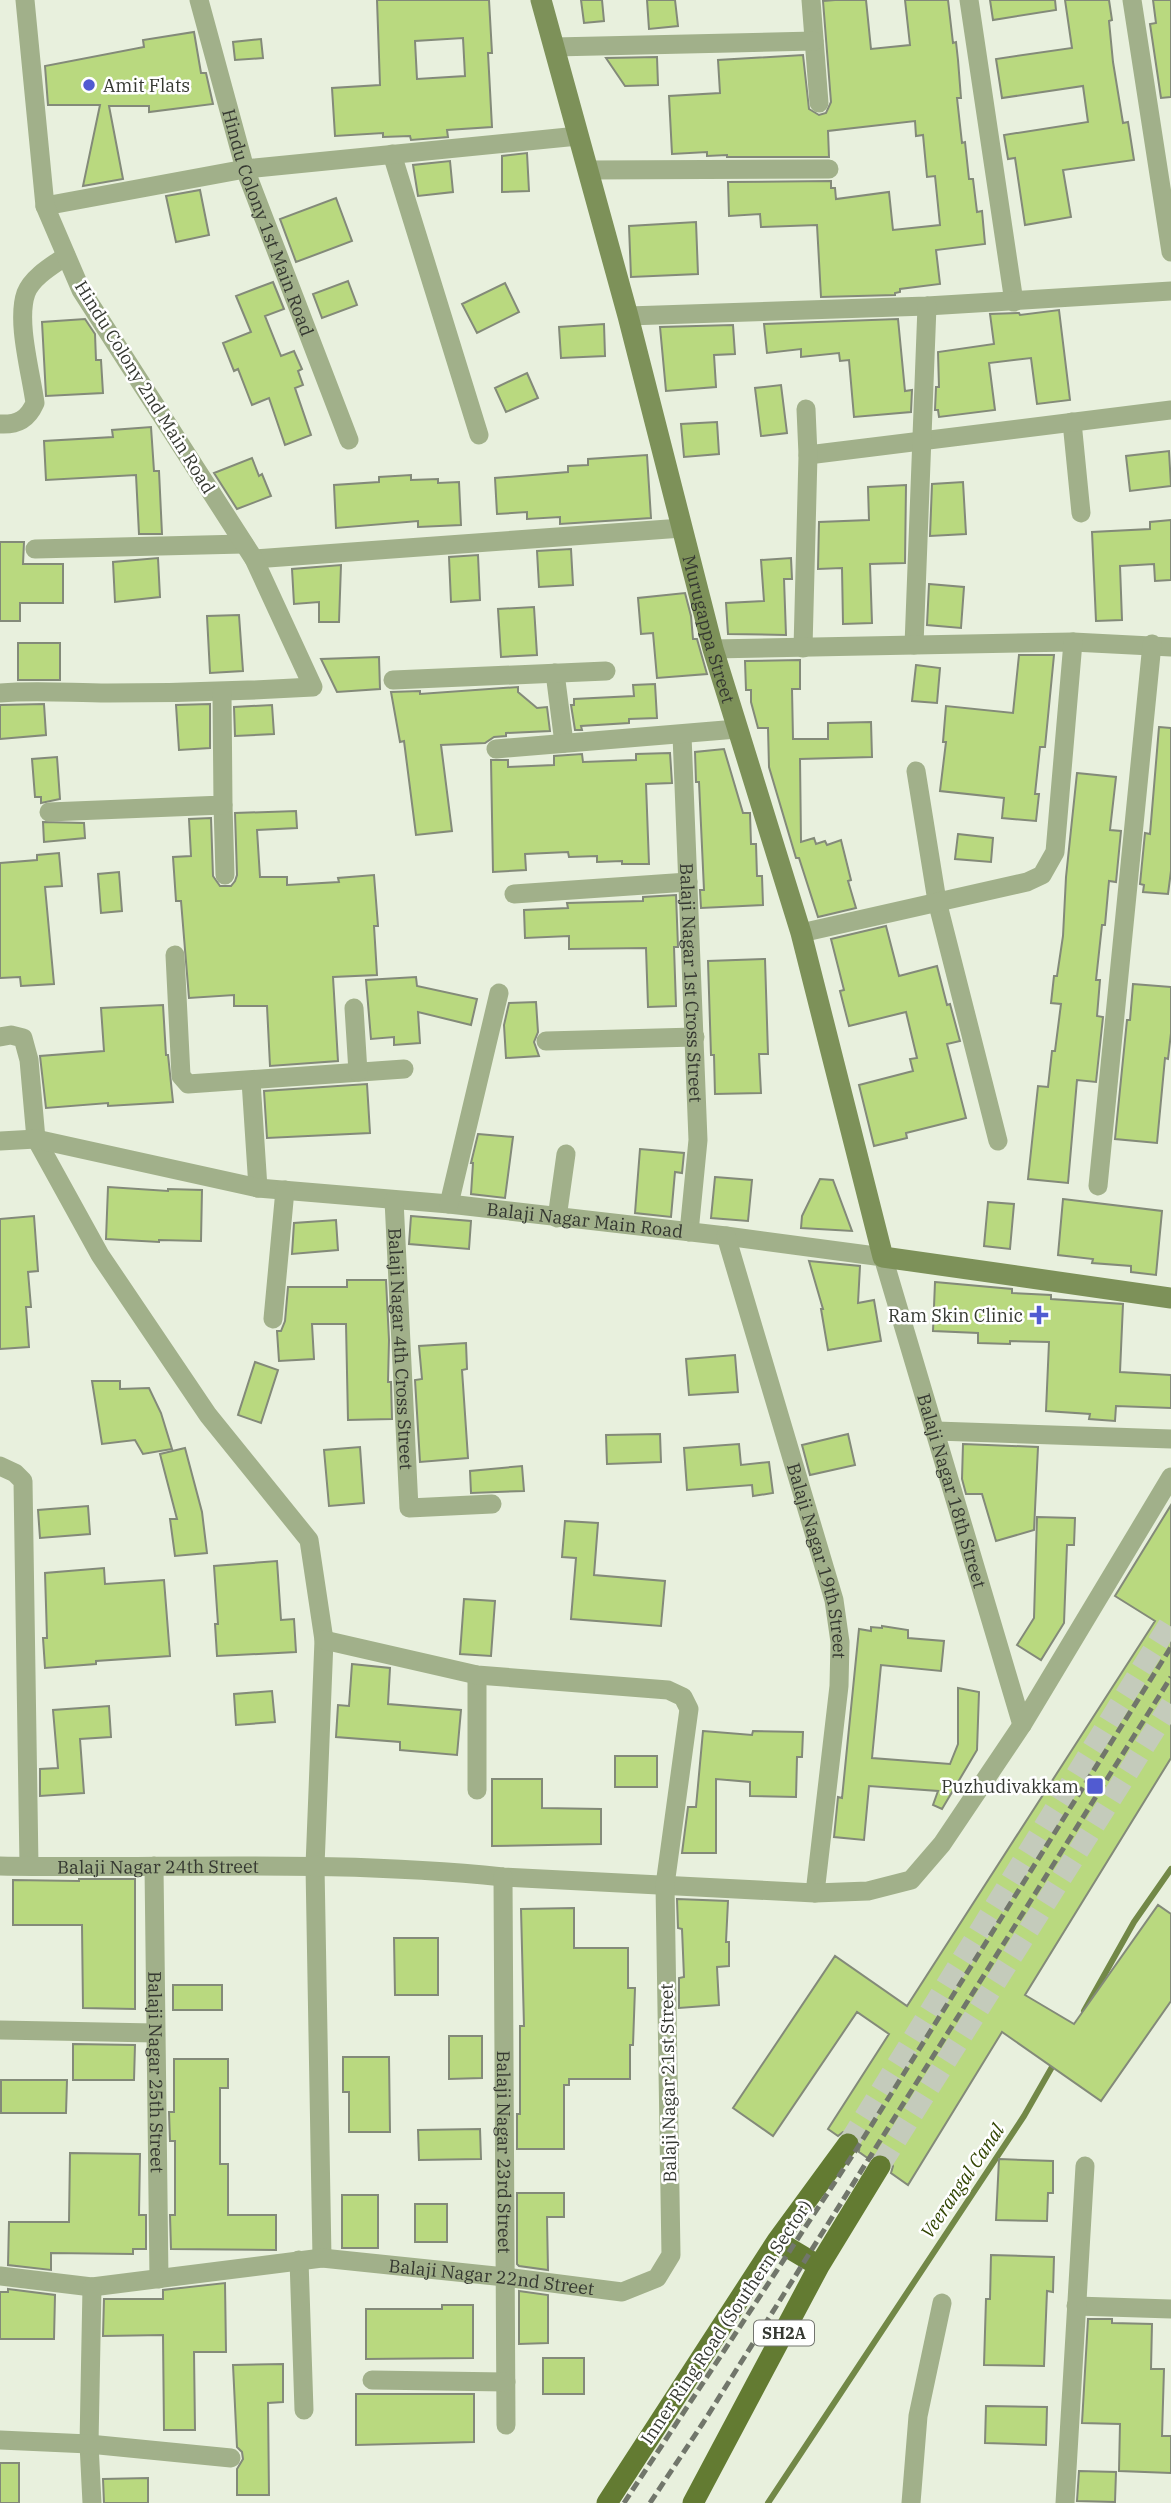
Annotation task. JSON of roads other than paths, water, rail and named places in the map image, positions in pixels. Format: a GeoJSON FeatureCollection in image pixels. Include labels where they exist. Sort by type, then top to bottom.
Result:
{"type":"FeatureCollection","features":[{"type":"Feature","properties":{"kind":"main road","name":"Inner Ring Road (Southern Sector)"},"geometry":{"type":"LineString","coordinates":[[607,2503],[778,2241],[848,2144]]}},
{"type":"Feature","properties":{"kind":"main road","name":"SH2A"},"geometry":{"type":"LineString","coordinates":[[693,2503],[819,2266],[880,2166]]}},
{"type":"Feature","properties":{"kind":"main road"},"geometry":{"type":"LineString","coordinates":[[778,2241],[819,2266]]}},
{"type":"Feature","properties":{"kind":"street","name":"Hindu Colony 2nd Main Road"},"geometry":{"type":"LineString","coordinates":[[25,0],[45,206],[81,290],[249,552],[313,687],[222,692]]}},
{"type":"Feature","properties":{"kind":"street","name":"Hindu Colony 1st Main Road"},"geometry":{"type":"LineString","coordinates":[[199,0],[245,169],[349,440]]}},
{"type":"Feature","properties":{"kind":"street","name":"Murugappa Street"},"geometry":{"type":"LineString","coordinates":[[541,0],[628,316],[713,649],[801,933],[883,1257]]}},
{"type":"Feature","properties":{"kind":"street"},"geometry":{"type":"LineString","coordinates":[[811,0],[819,103]]}},
{"type":"Feature","properties":{"kind":"street"},"geometry":{"type":"LineString","coordinates":[[969,0],[1014,302]]}},
{"type":"Feature","properties":{"kind":"street"},"geometry":{"type":"LineString","coordinates":[[1132,0],[1167,197],[1171,252]]}},
{"type":"Feature","properties":{"kind":"street"},"geometry":{"type":"LineString","coordinates":[[554,47],[814,41]]}},
{"type":"Feature","properties":{"kind":"street"},"geometry":{"type":"LineString","coordinates":[[45,206],[245,169],[578,136]]}},
{"type":"Feature","properties":{"kind":"street"},"geometry":{"type":"LineString","coordinates":[[392,154],[480,435]]}},
{"type":"Feature","properties":{"kind":"street"},"geometry":{"type":"LineString","coordinates":[[588,170],[829,169]]}},
{"type":"Feature","properties":{"kind":"street"},"geometry":{"type":"LineString","coordinates":[[0,424],[14,425],[30,415],[35,403],[23,321],[26,292],[44,271],[66,256]]}},
{"type":"Feature","properties":{"kind":"street"},"geometry":{"type":"LineString","coordinates":[[628,316],[1014,302],[1171,290]]}},
{"type":"Feature","properties":{"kind":"street"},"geometry":{"type":"LineString","coordinates":[[914,645],[926,306]]}},
{"type":"Feature","properties":{"kind":"street"},"geometry":{"type":"LineString","coordinates":[[803,648],[808,455],[806,409]]}},
{"type":"Feature","properties":{"kind":"street"},"geometry":{"type":"LineString","coordinates":[[808,455],[1171,410]]}},
{"type":"Feature","properties":{"kind":"street"},"geometry":{"type":"LineString","coordinates":[[1072,422],[1082,513]]}},
{"type":"Feature","properties":{"kind":"street"},"geometry":{"type":"LineString","coordinates":[[35,549],[249,552],[682,528]]}},
{"type":"Feature","properties":{"kind":"street"},"geometry":{"type":"LineString","coordinates":[[801,933],[1027,882],[1042,875],[1055,852],[1073,642]]}},
{"type":"Feature","properties":{"kind":"street"},"geometry":{"type":"LineString","coordinates":[[713,649],[1073,642],[1161,646],[1098,1186]]}},
{"type":"Feature","properties":{"kind":"street"},"geometry":{"type":"LineString","coordinates":[[393,680],[606,671]]}},
{"type":"Feature","properties":{"kind":"street"},"geometry":{"type":"LineString","coordinates":[[555,673],[564,743]]}},
{"type":"Feature","properties":{"kind":"street"},"geometry":{"type":"LineString","coordinates":[[0,693],[41,690],[67,693],[222,692],[225,875]]}},
{"type":"Feature","properties":{"kind":"street"},"geometry":{"type":"LineString","coordinates":[[496,749],[737,729]]}},
{"type":"Feature","properties":{"kind":"street","name":"Balaji Nagar 1st Cross Street"},"geometry":{"type":"LineString","coordinates":[[682,735],[698,1140],[689,1232]]}},
{"type":"Feature","properties":{"kind":"street"},"geometry":{"type":"LineString","coordinates":[[916,771],[937,901],[999,1141]]}},
{"type":"Feature","properties":{"kind":"street"},"geometry":{"type":"LineString","coordinates":[[49,812],[223,805]]}},
{"type":"Feature","properties":{"kind":"street"},"geometry":{"type":"LineString","coordinates":[[514,894],[688,882]]}},
{"type":"Feature","properties":{"kind":"street"},"geometry":{"type":"LineString","coordinates":[[174,956],[183,1080],[195,1085],[404,1069]]}},
{"type":"Feature","properties":{"kind":"street"},"geometry":{"type":"LineString","coordinates":[[449,1204],[499,993]]}},
{"type":"Feature","properties":{"kind":"street"},"geometry":{"type":"LineString","coordinates":[[354,1008],[358,1072]]}},
{"type":"Feature","properties":{"kind":"street"},"geometry":{"type":"LineString","coordinates":[[0,1037],[11,1035],[23,1038],[29,1060],[36,1139],[100,1255],[208,1415],[309,1540],[324,1640],[316,1866],[322,2258]]}},
{"type":"Feature","properties":{"kind":"street"},"geometry":{"type":"LineString","coordinates":[[546,1041],[695,1037]]}},
{"type":"Feature","properties":{"kind":"street"},"geometry":{"type":"LineString","coordinates":[[251,1080],[258,1188]]}},
{"type":"Feature","properties":{"kind":"street","name":"Balaji Nagar Main Road"},"geometry":{"type":"LineString","coordinates":[[0,1141],[36,1139],[258,1188],[449,1204],[726,1236],[1171,1298]]}},
{"type":"Feature","properties":{"kind":"street"},"geometry":{"type":"LineString","coordinates":[[557,1218],[566,1154]]}},
{"type":"Feature","properties":{"kind":"street"},"geometry":{"type":"LineString","coordinates":[[273,1319],[285,1190]]}},
{"type":"Feature","properties":{"kind":"street","name":"Balaji Nagar 4th Cross Street"},"geometry":{"type":"LineString","coordinates":[[394,1200],[409,1508],[492,1504]]}},
{"type":"Feature","properties":{"kind":"street","name":"Balaji Nagar 19th Street"},"geometry":{"type":"LineString","coordinates":[[726,1236],[834,1600],[840,1642],[839,1686],[815,1893]]}},
{"type":"Feature","properties":{"kind":"street","name":"Balaji Nagar 18th Street"},"geometry":{"type":"LineString","coordinates":[[883,1257],[1022,1725]]}},
{"type":"Feature","properties":{"kind":"street"},"geometry":{"type":"LineString","coordinates":[[936,1431],[1171,1439]]}},
{"type":"Feature","properties":{"kind":"street"},"geometry":{"type":"LineString","coordinates":[[0,1466],[15,1473],[23,1481],[29,1866]]}},
{"type":"Feature","properties":{"kind":"street","name":"Balaji Nagar 24th Street"},"geometry":{"type":"LineString","coordinates":[[0,1866],[316,1866],[815,1893],[867,1891],[911,1880],[942,1844],[1022,1725],[1171,1477]]}},
{"type":"Feature","properties":{"kind":"street","name":"Balaji Nagar 21st Street"},"geometry":{"type":"LineString","coordinates":[[324,1640],[477,1675],[668,1690],[683,1697],[689,1709],[664,1885],[671,2255],[657,2278]]}},
{"type":"Feature","properties":{"kind":"street"},"geometry":{"type":"LineString","coordinates":[[477,1675],[477,1790]]}},
{"type":"Feature","properties":{"kind":"street","name":"Balaji Nagar 25th Street"},"geometry":{"type":"LineString","coordinates":[[154,1866],[159,2279]]}},
{"type":"Feature","properties":{"kind":"street","name":"Balaji Nagar 23rd Street"},"geometry":{"type":"LineString","coordinates":[[503,1877],[506,2425]]}},
{"type":"Feature","properties":{"kind":"street"},"geometry":{"type":"LineString","coordinates":[[0,2030],[155,2033]]}},
{"type":"Feature","properties":{"kind":"street"},"geometry":{"type":"LineString","coordinates":[[1065,2503],[1085,2166]]}},
{"type":"Feature","properties":{"kind":"street","name":"Balaji Nagar 22nd Street"},"geometry":{"type":"LineString","coordinates":[[0,2276],[92,2287],[322,2258],[622,2292],[657,2278]]}},
{"type":"Feature","properties":{"kind":"street"},"geometry":{"type":"LineString","coordinates":[[299,2260],[304,2410]]}},
{"type":"Feature","properties":{"kind":"street"},"geometry":{"type":"LineString","coordinates":[[92,2287],[89,2444],[92,2503]]}},
{"type":"Feature","properties":{"kind":"street"},"geometry":{"type":"LineString","coordinates":[[911,2503],[918,2416],[942,2303]]}},
{"type":"Feature","properties":{"kind":"street"},"geometry":{"type":"LineString","coordinates":[[1076,2306],[1171,2309]]}},
{"type":"Feature","properties":{"kind":"street"},"geometry":{"type":"LineString","coordinates":[[372,2380],[506,2382]]}},
{"type":"Feature","properties":{"kind":"street"},"geometry":{"type":"LineString","coordinates":[[0,2440],[89,2444],[231,2458]]}},
{"type":"Feature","properties":{"kind":"waterway","name":"Veerangal Canal"},"geometry":{"type":"LineString","coordinates":[[1084,2011],[1134,1922],[1171,1869]]}},
{"type":"Feature","properties":{"kind":"waterway","name":"Veerangal Canal"},"geometry":{"type":"LineString","coordinates":[[768,2503],[1024,2116],[1056,2060]]}},
{"type":"Feature","properties":{"kind":"tunnel"},"geometry":{"type":"LineString","coordinates":[[848,2144],[1171,1621]]}},
{"type":"Feature","properties":{"kind":"tunnel"},"geometry":{"type":"LineString","coordinates":[[880,2166],[1171,1704]]}},
{"type":"Feature","properties":{"kind":"railway"},"geometry":{"type":"LineString","coordinates":[[624,2503],[856,2150],[1171,1647]]}},
{"type":"Feature","properties":{"kind":"railway"},"geometry":{"type":"LineString","coordinates":[[650,2503],[703,2423],[1171,1677]]}},
{"type":"Feature","properties":{"kind":"place","name":"Amit Flats"},"geometry":{"type":"Point","coordinates":[89,85]}},
{"type":"Feature","properties":{"kind":"place","name":"Ram Skin Clinic"},"geometry":{"type":"Point","coordinates":[1039,1315]}},
{"type":"Feature","properties":{"kind":"place","name":"Puzhudivakkam"},"geometry":{"type":"Point","coordinates":[1095,1786]}}]}
